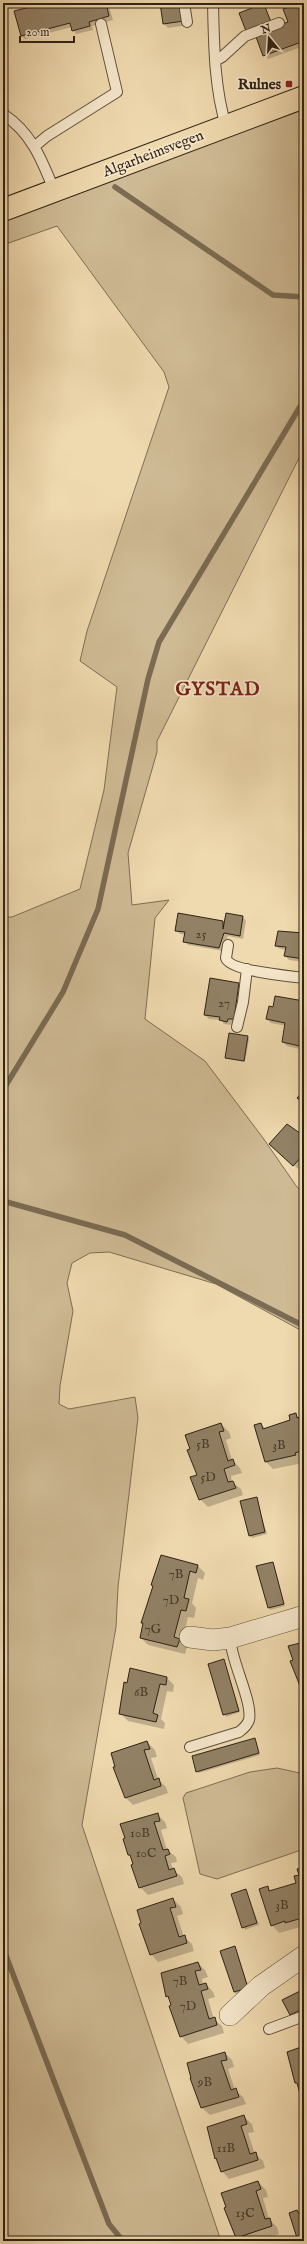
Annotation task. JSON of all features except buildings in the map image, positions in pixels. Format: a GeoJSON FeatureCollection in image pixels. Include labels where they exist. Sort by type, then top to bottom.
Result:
{"type":"FeatureCollection","features":[{"type":"Feature","properties":{"kind":"main road","name":"Algarheimsvegen"},"geometry":{"type":"LineString","coordinates":[[3,210],[304,97]]}},
{"type":"Feature","properties":{"kind":"street"},"geometry":{"type":"LineString","coordinates":[[190,1637],[213,1640],[230,1638],[304,1616]]}},
{"type":"Feature","properties":{"kind":"street"},"geometry":{"type":"LineString","coordinates":[[230,2015],[261,1986],[304,1956]]}},
{"type":"Feature","properties":{"kind":"lane"},"geometry":{"type":"LineString","coordinates":[[184,3],[187,22]]}},
{"type":"Feature","properties":{"kind":"lane"},"geometry":{"type":"LineString","coordinates":[[212,3],[215,61],[220,105],[226,126]]}},
{"type":"Feature","properties":{"kind":"lane"},"geometry":{"type":"LineString","coordinates":[[215,61],[222,57],[245,36],[279,23]]}},
{"type":"Feature","properties":{"kind":"lane"},"geometry":{"type":"LineString","coordinates":[[35,146],[47,136],[116,92],[101,24]]}},
{"type":"Feature","properties":{"kind":"lane"},"geometry":{"type":"LineString","coordinates":[[3,114],[24,132],[35,146],[54,190]]}},
{"type":"Feature","properties":{"kind":"lane"},"geometry":{"type":"LineString","coordinates":[[228,946],[227,962],[247,969],[304,978]]}},
{"type":"Feature","properties":{"kind":"lane"},"geometry":{"type":"LineString","coordinates":[[237,1027],[243,1002],[247,969]]}},
{"type":"Feature","properties":{"kind":"lane"},"geometry":{"type":"LineString","coordinates":[[190,1747],[239,1732],[246,1727],[249,1720],[249,1708],[230,1652],[230,1638]]}},
{"type":"Feature","properties":{"kind":"lane"},"geometry":{"type":"LineString","coordinates":[[269,2029],[304,2016]]}},
{"type":"Feature","properties":{"kind":"shaded area"},"geometry":{"type":"Polygon","coordinates":[[[304,96],[304,448],[157,741],[157,752],[128,853],[132,905],[169,900],[155,918],[145,1019],[205,1061],[263,1138],[297,1187],[304,1193],[304,1332],[216,1284],[109,1252],[90,1253],[72,1263],[67,1283],[73,1311],[60,1386],[59,1404],[69,1409],[135,1397],[138,1418],[118,1587],[116,1627],[82,1825],[221,2241],[3,2241],[3,917],[12,917],[80,889],[104,790],[117,687],[80,661],[87,631],[169,387],[164,372],[57,226],[3,245],[3,208],[304,96]]]}},
{"type":"Feature","properties":{"kind":"shaded area"},"geometry":{"type":"Polygon","coordinates":[[[277,1768],[304,1774],[304,1849],[217,1879],[200,1874],[183,1798],[186,1793],[250,1772],[277,1768]]]}},
{"type":"Feature","properties":{"kind":"waterway"},"geometry":{"type":"LineString","coordinates":[[115,187],[273,295],[304,297]]}},
{"type":"Feature","properties":{"kind":"waterway"},"geometry":{"type":"LineString","coordinates":[[3,1090],[63,992],[98,909],[148,679],[159,642],[304,400]]}},
{"type":"Feature","properties":{"kind":"waterway"},"geometry":{"type":"LineString","coordinates":[[3,1201],[125,1235],[304,1326]]}},
{"type":"Feature","properties":{"kind":"waterway"},"geometry":{"type":"LineString","coordinates":[[3,1948],[109,2224],[123,2241]]}},
{"type":"Feature","properties":{"kind":"place","name":"Rulnes"},"geometry":{"type":"Point","coordinates":[289,84]}},
{"type":"Feature","properties":{"kind":"district","name":"GYSTAD"},"geometry":{"type":"Point","coordinates":[218,688]}}]}
